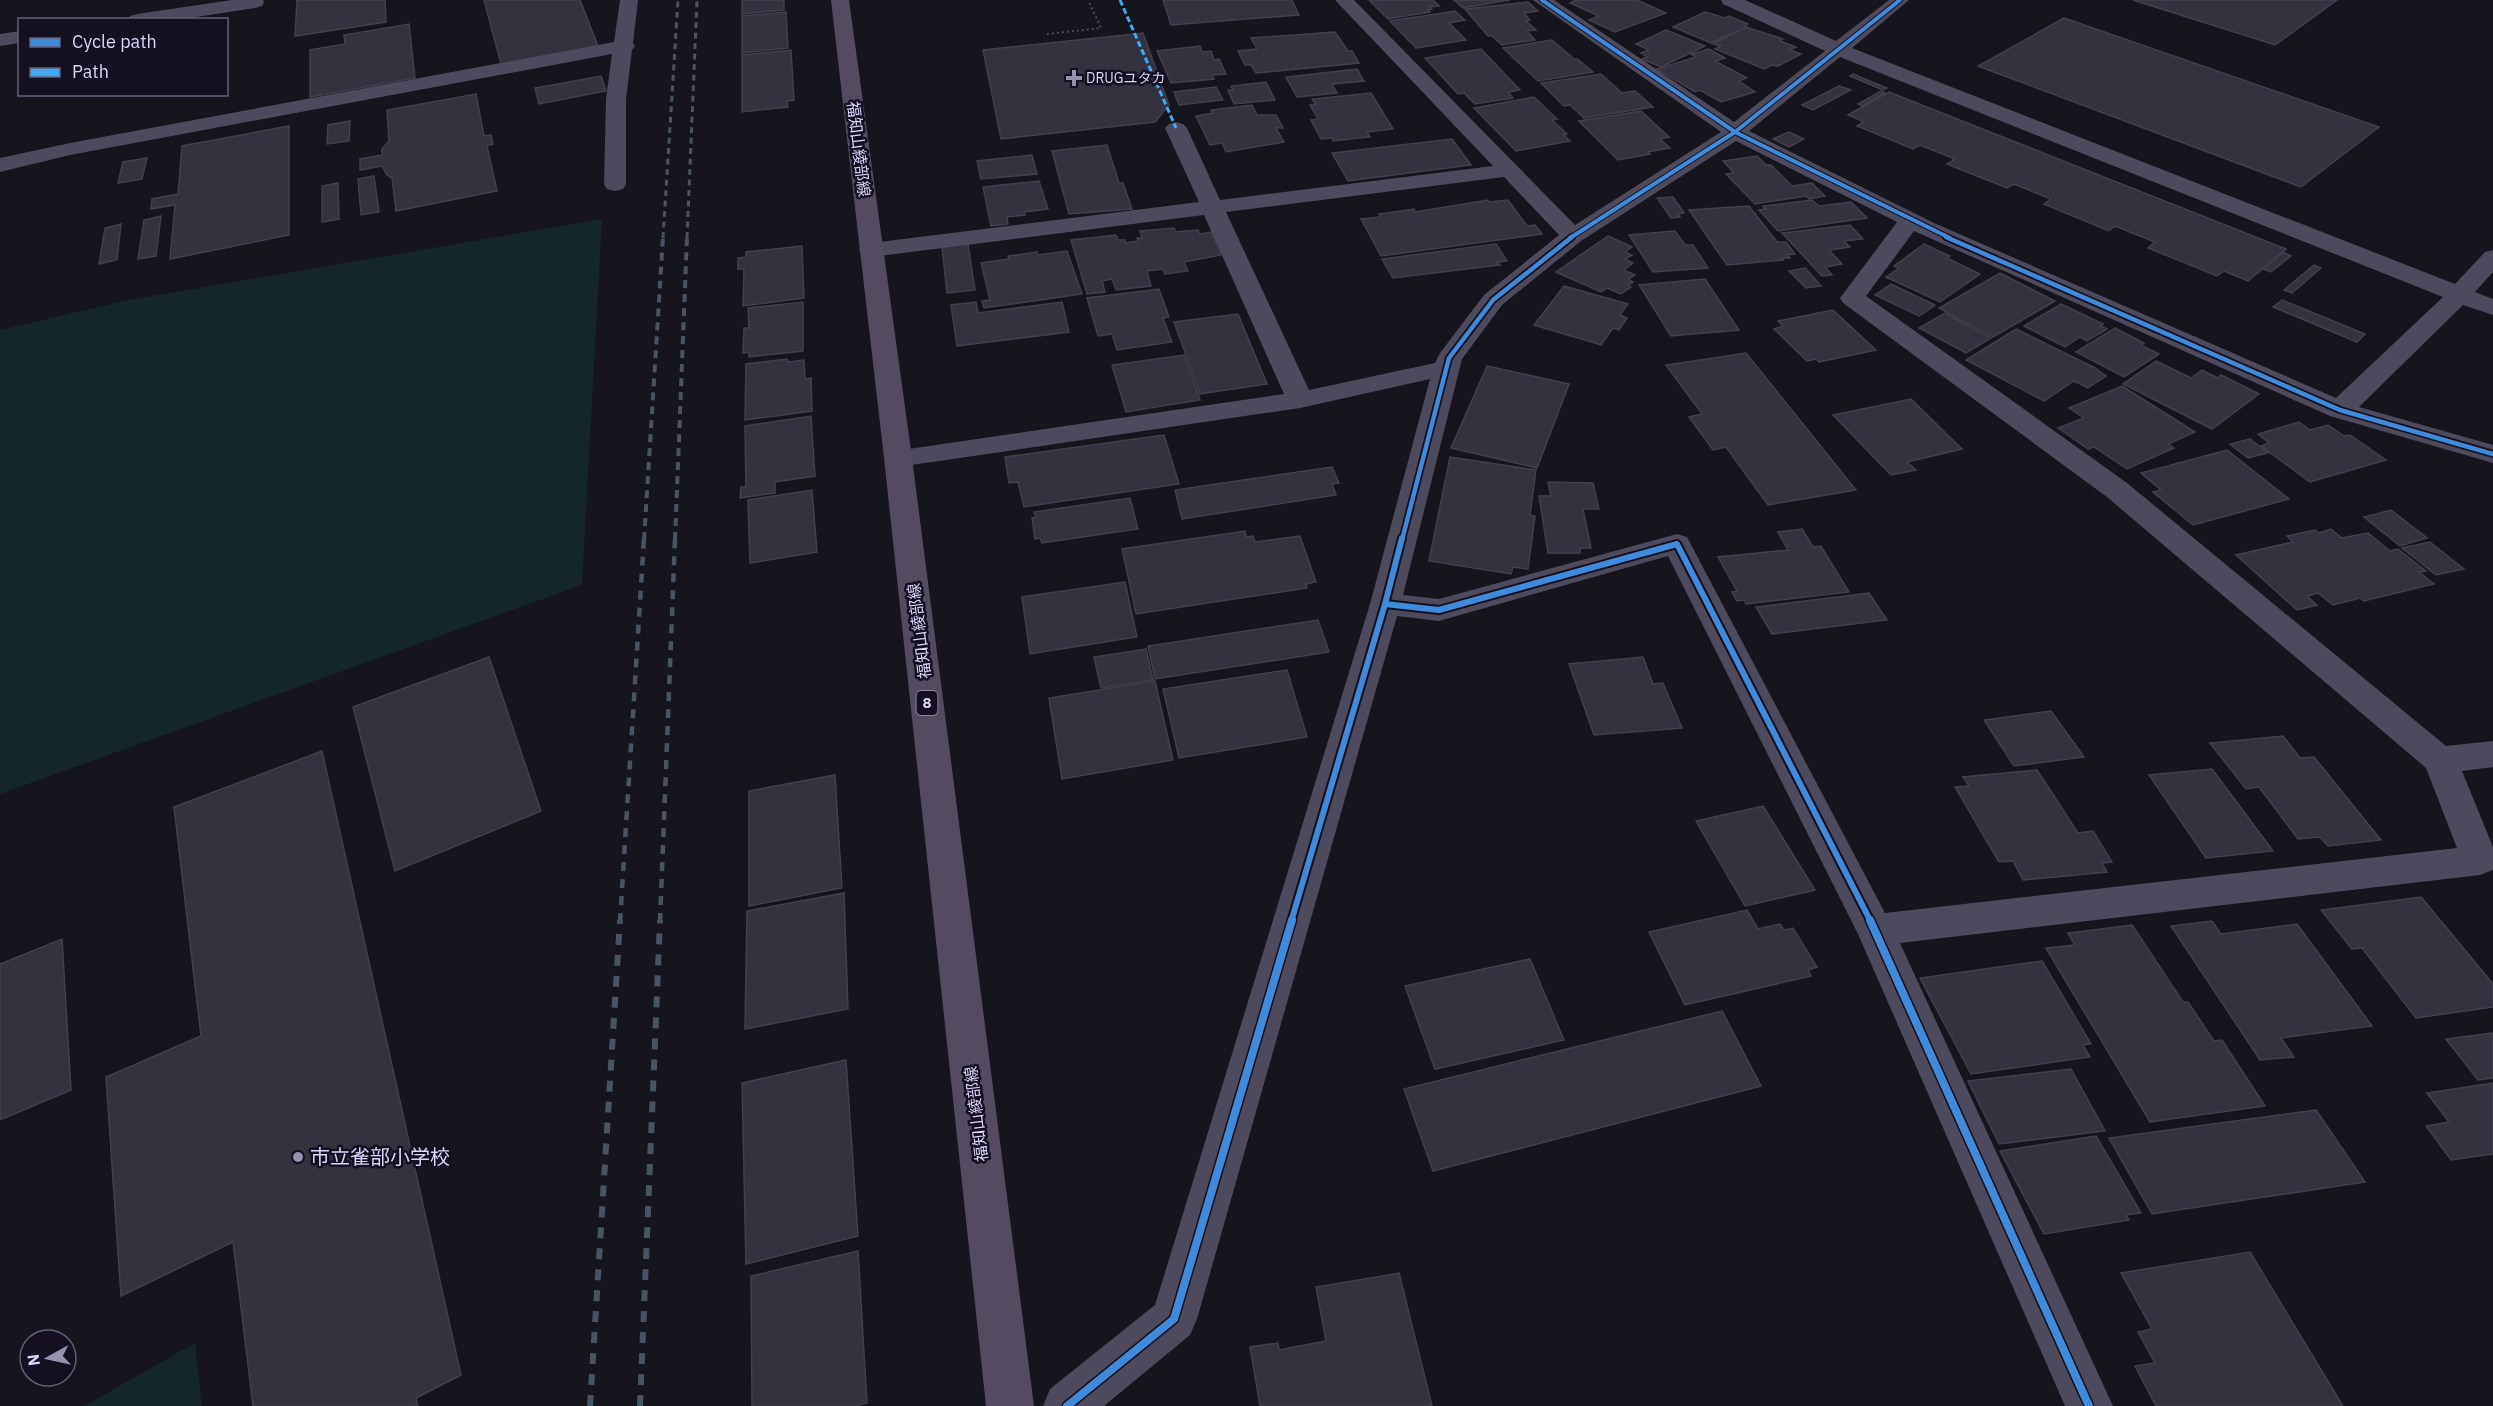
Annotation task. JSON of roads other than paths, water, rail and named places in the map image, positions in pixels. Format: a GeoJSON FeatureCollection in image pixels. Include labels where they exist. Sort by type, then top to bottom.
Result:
{"type":"FeatureCollection","features":[{"type":"Feature","properties":{"kind":"main road","name":"福知山綾部線"},"geometry":{"type":"LineString","coordinates":[[840,0],[898,458],[1011,1406]]}},
{"type":"Feature","properties":{"kind":"street"},"geometry":{"type":"LineString","coordinates":[[615,184],[616,99],[625,46],[629,0]]}},
{"type":"Feature","properties":{"kind":"street"},"geometry":{"type":"LineString","coordinates":[[1344,0],[1573,236]]}},
{"type":"Feature","properties":{"kind":"street"},"geometry":{"type":"LineString","coordinates":[[1542,0],[1735,132],[1910,220],[2340,410],[2493,454]]}},
{"type":"Feature","properties":{"kind":"street"},"geometry":{"type":"LineString","coordinates":[[1730,0],[1839,50],[2493,308]]}},
{"type":"Feature","properties":{"kind":"street"},"geometry":{"type":"LineString","coordinates":[[1067,1406],[1174,1319],[1385,604],[1449,358],[1493,300],[1573,236],[1735,132],[1900,0]]}},
{"type":"Feature","properties":{"kind":"street"},"geometry":{"type":"LineString","coordinates":[[150,18],[255,2]]}},
{"type":"Feature","properties":{"kind":"street"},"geometry":{"type":"LineString","coordinates":[[0,39],[18,37]]}},
{"type":"Feature","properties":{"kind":"street"},"geometry":{"type":"LineString","coordinates":[[0,165],[82,147],[625,46]]}},
{"type":"Feature","properties":{"kind":"street"},"geometry":{"type":"LineString","coordinates":[[1176,128],[1300,400]]}},
{"type":"Feature","properties":{"kind":"street"},"geometry":{"type":"LineString","coordinates":[[871,250],[1510,170]]}},
{"type":"Feature","properties":{"kind":"street"},"geometry":{"type":"LineString","coordinates":[[1875,930],[2486,868],[2440,760],[2117,490],[1852,298],[1910,220]]}},
{"type":"Feature","properties":{"kind":"street"},"geometry":{"type":"LineString","coordinates":[[2340,410],[2460,295],[2493,257]]}},
{"type":"Feature","properties":{"kind":"street"},"geometry":{"type":"LineString","coordinates":[[898,458],[1300,400],[1446,368]]}},
{"type":"Feature","properties":{"kind":"street"},"geometry":{"type":"LineString","coordinates":[[1385,604],[1438,610],[1677,544],[1875,930],[2089,1406]]}},
{"type":"Feature","properties":{"kind":"street"},"geometry":{"type":"LineString","coordinates":[[2440,760],[2493,754]]}},
{"type":"Feature","properties":{"kind":"railway"},"geometry":{"type":"LineString","coordinates":[[663,238],[678,0]]}},
{"type":"Feature","properties":{"kind":"railway"},"geometry":{"type":"LineString","coordinates":[[687,238],[697,0]]}},
{"type":"Feature","properties":{"kind":"railway"},"geometry":{"type":"LineString","coordinates":[[644,540],[663,237]]}},
{"type":"Feature","properties":{"kind":"railway"},"geometry":{"type":"LineString","coordinates":[[675,540],[687,237]]}},
{"type":"Feature","properties":{"kind":"railway"},"geometry":{"type":"LineString","coordinates":[[620,922],[644,538]]}},
{"type":"Feature","properties":{"kind":"railway"},"geometry":{"type":"LineString","coordinates":[[660,922],[675,538]]}},
{"type":"Feature","properties":{"kind":"railway"},"geometry":{"type":"LineString","coordinates":[[590,1406],[620,920]]}},
{"type":"Feature","properties":{"kind":"railway"},"geometry":{"type":"LineString","coordinates":[[640,1406],[660,920]]}},
{"type":"Feature","properties":{"kind":"place","name":"DRUGユタカ"},"geometry":{"type":"Point","coordinates":[1074,78]}},
{"type":"Feature","properties":{"kind":"place","name":"市立雀部小学校"},"geometry":{"type":"Point","coordinates":[298,1157]}}]}
